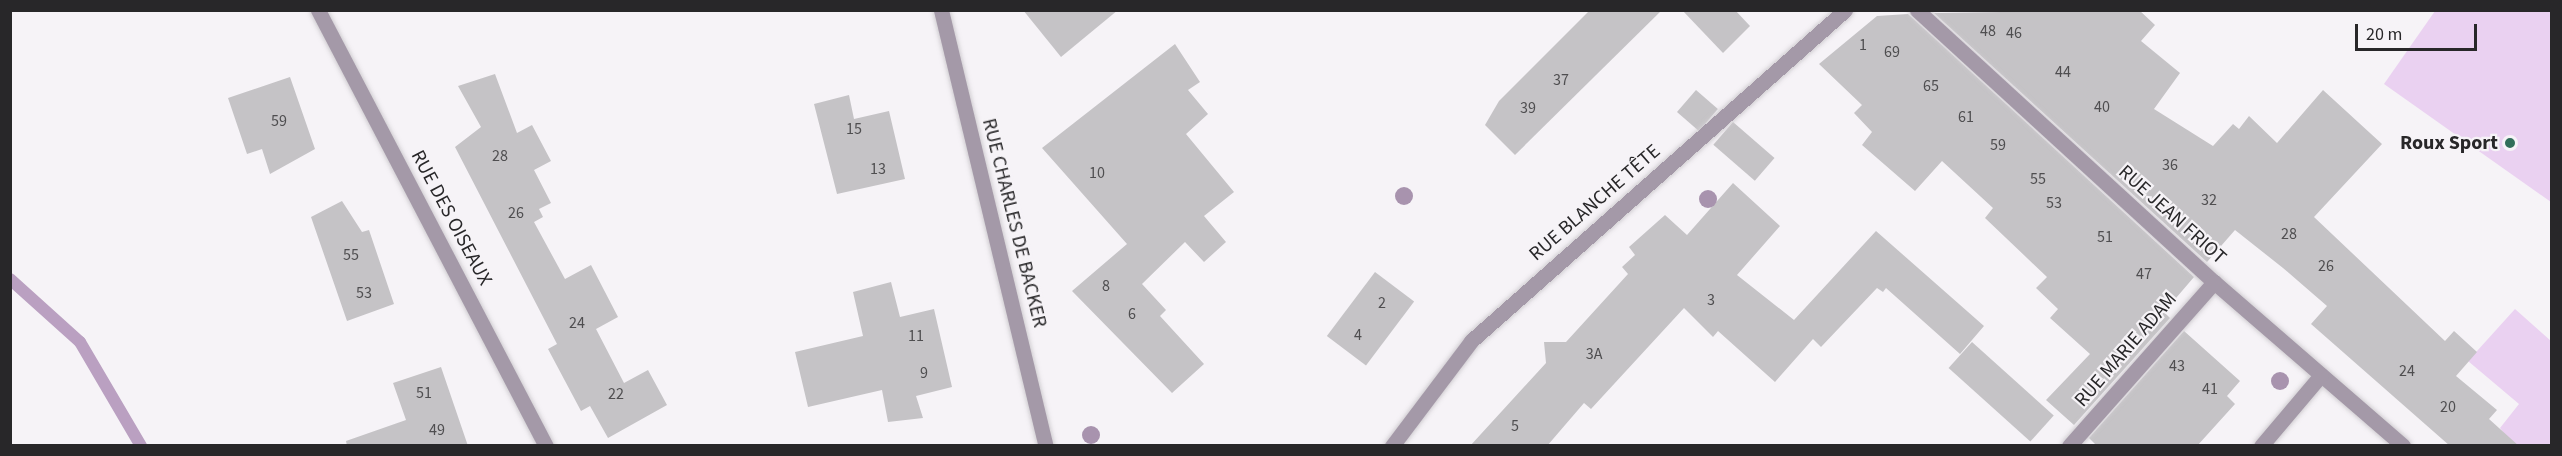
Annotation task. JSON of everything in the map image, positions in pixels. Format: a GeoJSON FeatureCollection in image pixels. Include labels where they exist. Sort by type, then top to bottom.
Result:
{"type":"FeatureCollection","features":[{"type":"Feature","properties":{"kind":"street","name":"RUE DES OISEAUX"},"geometry":{"type":"LineString","coordinates":[[318,10],[546,446]]}},
{"type":"Feature","properties":{"kind":"street","name":"RUE CHARLES DE BACKER"},"geometry":{"type":"LineString","coordinates":[[941,10],[1046,446]]}},
{"type":"Feature","properties":{"kind":"street","name":"RUE BLANCHE TÊTE"},"geometry":{"type":"LineString","coordinates":[[1392,446],[1471,340],[1845,10]]}},
{"type":"Feature","properties":{"kind":"street","name":"RUE JEAN FRIOT"},"geometry":{"type":"LineString","coordinates":[[1917,10],[2214,282],[2403,446]]}},
{"type":"Feature","properties":{"kind":"street","name":"RUE MARIE ADAM"},"geometry":{"type":"LineString","coordinates":[[2069,446],[2214,282]]}},
{"type":"Feature","properties":{"kind":"street"},"geometry":{"type":"LineString","coordinates":[[2261,446],[2321,375]]}},
{"type":"Feature","properties":{"kind":"shaded area","name":"Roux Sport"},"geometry":{"type":"Polygon","coordinates":[[[2435,11],[2551,11],[2551,202],[2384,84],[2435,11]]]}},
{"type":"Feature","properties":{"kind":"shaded area"},"geometry":{"type":"Polygon","coordinates":[[[2515,309],[2551,341],[2551,445],[2513,445],[2500,428],[2519,404],[2468,361],[2515,309]]]}},
{"type":"Feature","properties":{"kind":"building"},"geometry":{"type":"Polygon","coordinates":[[[1023,10],[1118,10],[1061,57],[1023,10]]]}},
{"type":"Feature","properties":{"kind":"building"},"geometry":{"type":"Polygon","coordinates":[[[1590,10],[1662,10],[1515,155],[1485,125],[1499,101],[1590,10]]]}},
{"type":"Feature","properties":{"kind":"building"},"geometry":{"type":"Polygon","coordinates":[[[1682,10],[1735,10],[1750,26],[1723,53],[1682,10]]]}},
{"type":"Feature","properties":{"kind":"building"},"geometry":{"type":"Polygon","coordinates":[[[2139,10],[2155,25],[2141,41],[2180,73],[2154,109],[2213,146],[2233,124],[2239,129],[2249,116],[2277,143],[2323,90],[2382,144],[2314,217],[2445,341],[2454,331],[2477,352],[2456,376],[2497,410],[2489,419],[2519,446],[2450,446],[2311,324],[2327,306],[2283,268],[2235,230],[2207,262],[1934,13],[2139,10]]]}},
{"type":"Feature","properties":{"kind":"building"},"geometry":{"type":"Polygon","coordinates":[[[1908,14],[2194,277],[2164,312],[2170,318],[2074,425],[2046,400],[2090,354],[2050,318],[2058,309],[2036,288],[2047,277],[1985,218],[1993,208],[1942,161],[1915,191],[1862,145],[1872,132],[1854,113],[1862,105],[1819,64],[1877,16],[1908,14]]]}},
{"type":"Feature","properties":{"kind":"building"},"geometry":{"type":"Polygon","coordinates":[[[1175,44],[1200,82],[1188,90],[1208,114],[1186,134],[1234,192],[1204,216],[1226,242],[1204,262],[1185,242],[1142,284],[1166,310],[1160,316],[1204,364],[1172,393],[1072,291],[1127,244],[1042,148],[1175,44]]]}},
{"type":"Feature","properties":{"kind":"building"},"geometry":{"type":"Polygon","coordinates":[[[495,74],[517,133],[532,125],[551,161],[534,170],[551,203],[539,209],[543,217],[534,222],[565,279],[591,265],[618,317],[596,329],[624,383],[648,370],[667,405],[608,438],[590,406],[581,411],[548,349],[557,344],[455,147],[481,127],[458,86],[495,74]]]}},
{"type":"Feature","properties":{"kind":"building"},"geometry":{"type":"Polygon","coordinates":[[[290,77],[315,149],[270,174],[262,149],[247,154],[228,98],[290,77]]]}},
{"type":"Feature","properties":{"kind":"building"},"geometry":{"type":"Polygon","coordinates":[[[1696,90],[1718,109],[1699,131],[1677,112],[1696,90]]]}},
{"type":"Feature","properties":{"kind":"building"},"geometry":{"type":"Polygon","coordinates":[[[849,95],[854,119],[889,111],[905,179],[837,194],[814,104],[849,95]]]}},
{"type":"Feature","properties":{"kind":"building"},"geometry":{"type":"Polygon","coordinates":[[[1733,122],[1775,158],[1755,181],[1713,145],[1733,122]]]}},
{"type":"Feature","properties":{"kind":"building"},"geometry":{"type":"Polygon","coordinates":[[[1733,183],[1780,226],[1737,275],[1794,320],[1876,231],[1984,326],[1960,354],[1886,288],[1883,292],[1877,288],[1821,347],[1813,339],[1775,382],[1718,331],[1713,337],[1684,308],[1591,409],[1584,403],[1547,446],[1470,446],[1546,363],[1544,342],[1566,342],[1628,274],[1622,267],[1635,255],[1629,247],[1665,215],[1687,235],[1733,183]]]}},
{"type":"Feature","properties":{"kind":"building"},"geometry":{"type":"Polygon","coordinates":[[[342,201],[362,232],[369,230],[394,304],[347,321],[311,217],[342,201]]]}},
{"type":"Feature","properties":{"kind":"building"},"geometry":{"type":"Polygon","coordinates":[[[1375,272],[1414,301],[1366,365],[1327,336],[1375,272]]]}},
{"type":"Feature","properties":{"kind":"building"},"geometry":{"type":"Polygon","coordinates":[[[891,282],[900,317],[934,309],[952,387],[916,396],[923,418],[888,422],[882,390],[808,407],[795,352],[863,336],[853,292],[891,282]]]}},
{"type":"Feature","properties":{"kind":"building"},"geometry":{"type":"Polygon","coordinates":[[[2184,331],[2240,381],[2227,396],[2235,404],[2197,446],[2097,446],[2089,438],[2184,331]]]}},
{"type":"Feature","properties":{"kind":"building"},"geometry":{"type":"Polygon","coordinates":[[[1972,342],[2054,416],[2030,442],[1949,368],[1972,342]]]}},
{"type":"Feature","properties":{"kind":"building"},"geometry":{"type":"Polygon","coordinates":[[[441,367],[468,446],[347,446],[346,441],[406,420],[393,383],[441,367]]]}},
{"type":"Feature","properties":{"kind":"waterway"},"geometry":{"type":"LineString","coordinates":[[10,279],[80,342],[141,446]]}},
{"type":"Feature","properties":{"kind":"place","name":"Roux Sport"},"geometry":{"type":"Point","coordinates":[2510,143]}}]}
